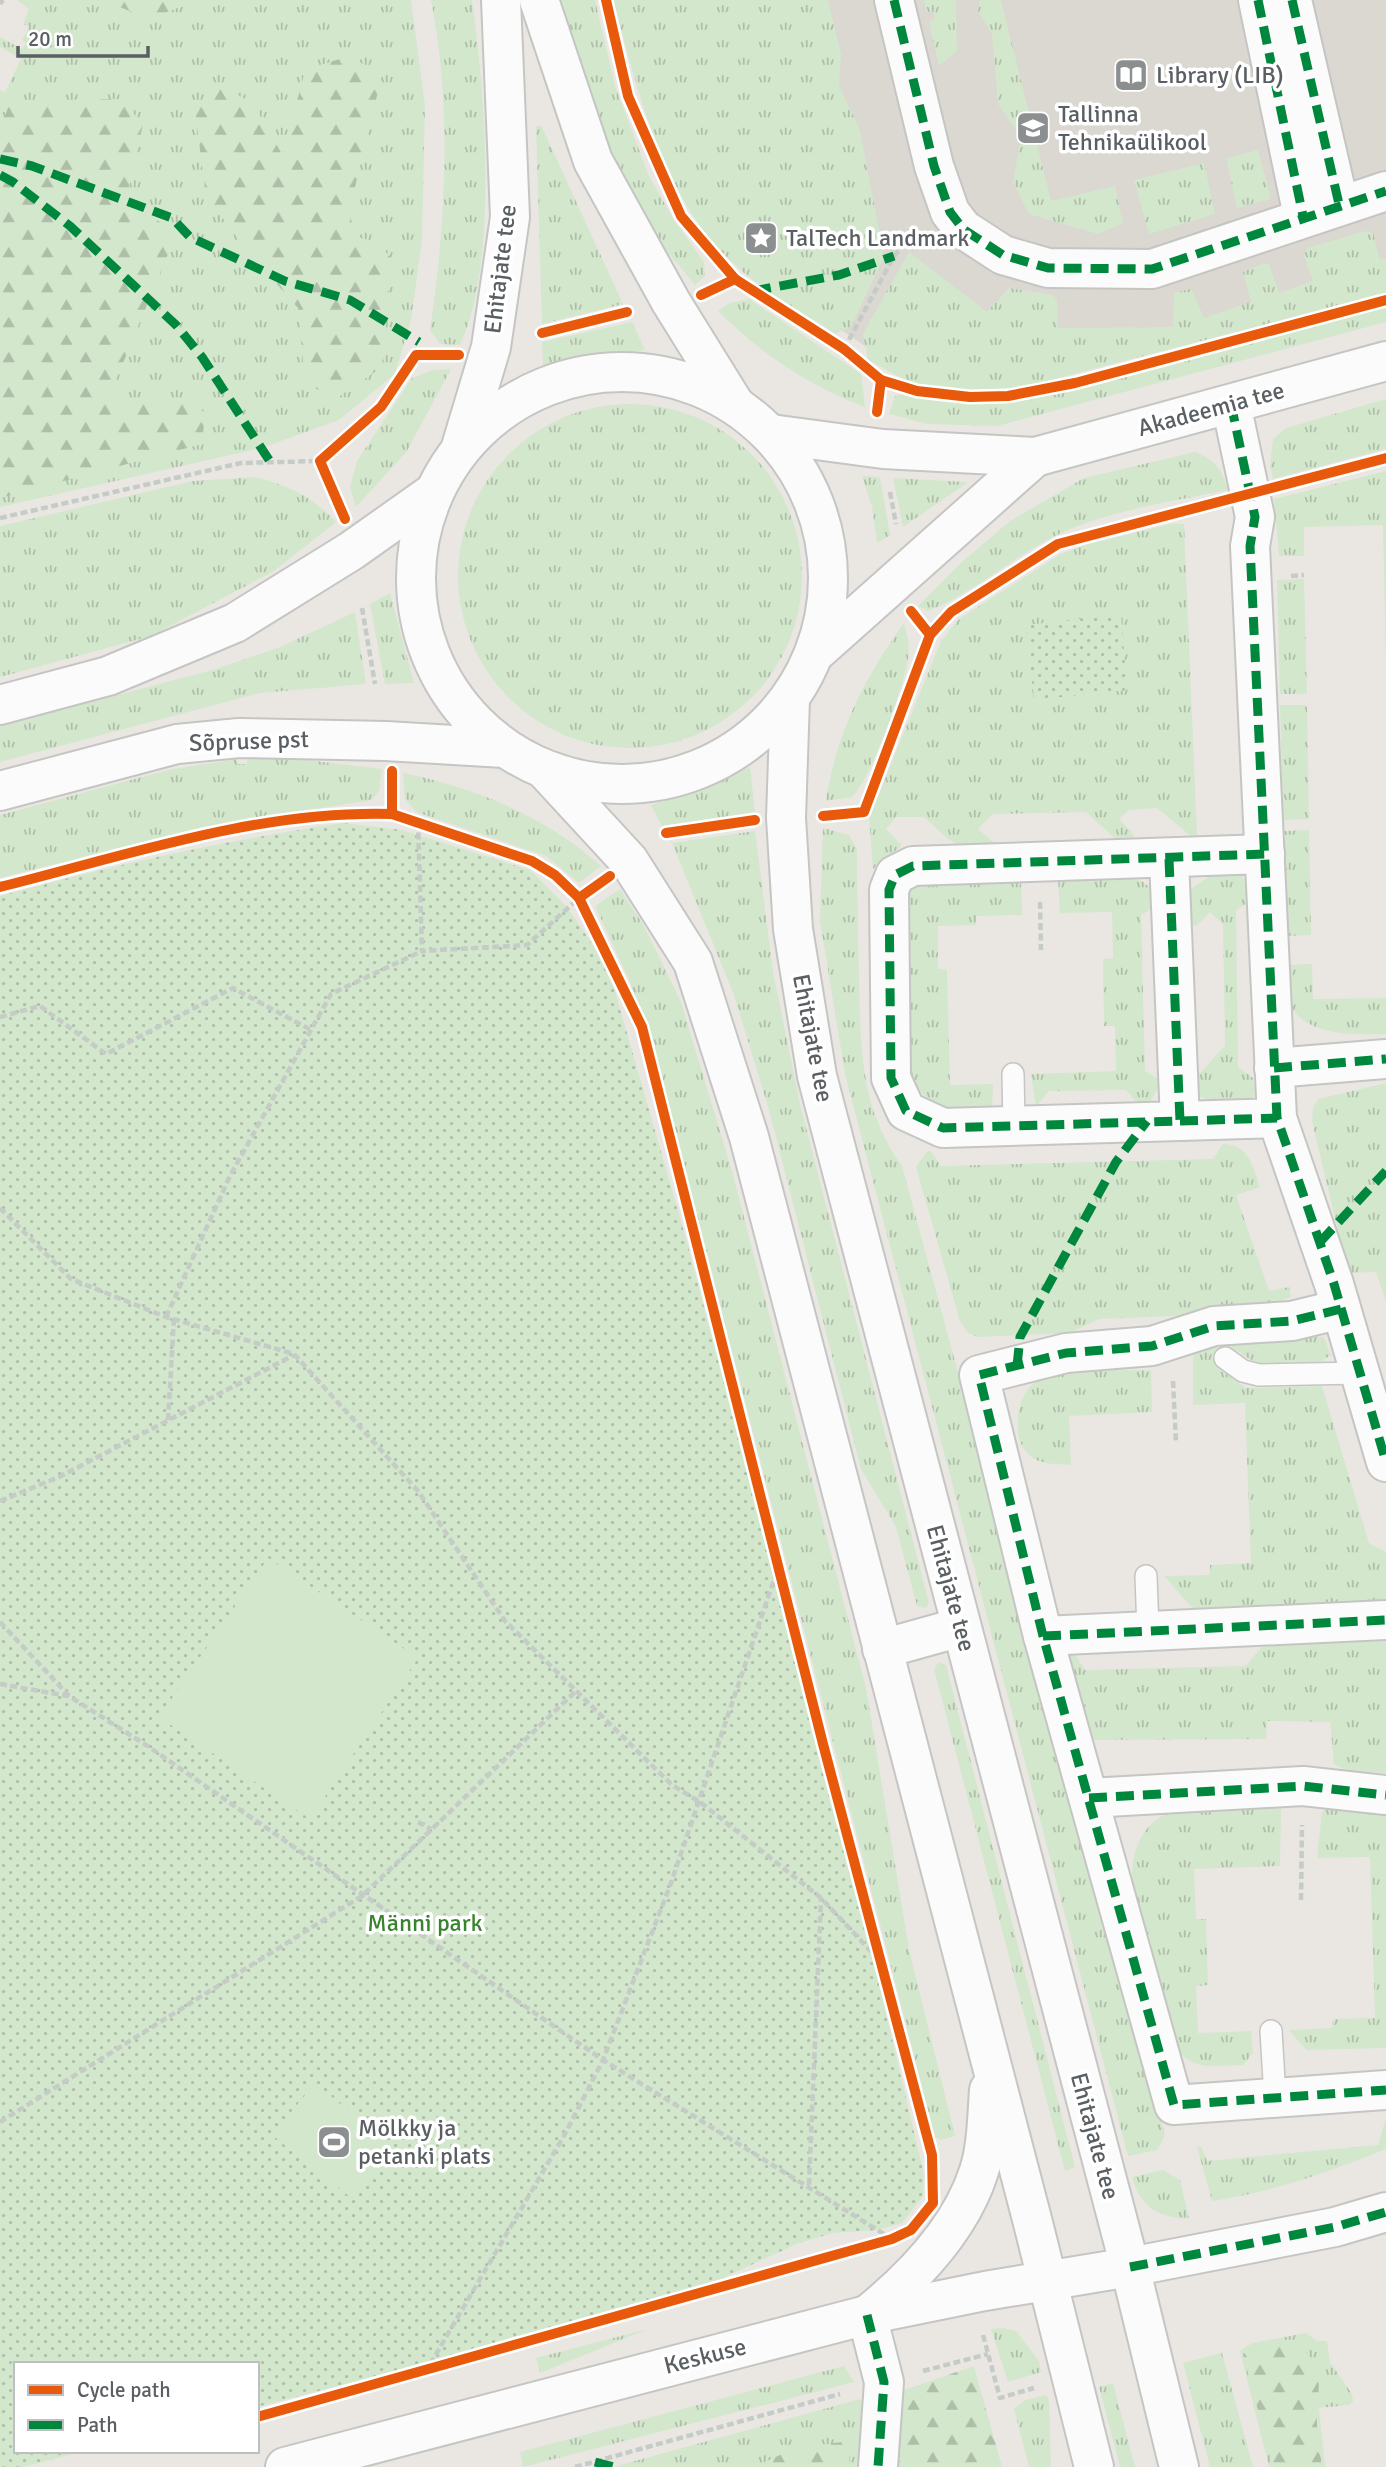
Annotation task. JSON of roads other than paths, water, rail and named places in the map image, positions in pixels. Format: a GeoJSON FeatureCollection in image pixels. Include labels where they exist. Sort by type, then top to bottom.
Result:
{"type":"FeatureCollection","features":[{"type":"Feature","properties":{"kind":"main road","name":"Ehitajate tee"},"geometry":{"type":"LineString","coordinates":[[460,449],[491,346],[510,216],[501,0]]}},
{"type":"Feature","properties":{"kind":"main road"},"geometry":{"type":"LineString","coordinates":[[539,0],[593,161],[671,302],[735,405]]}},
{"type":"Feature","properties":{"kind":"main road"},"geometry":{"type":"LineString","coordinates":[[894,0],[934,166],[950,212],[963,229],[1003,255],[1048,268],[1152,269],[1303,216],[1386,191]]}},
{"type":"Feature","properties":{"kind":"main road"},"geometry":{"type":"LineString","coordinates":[[1258,0],[1303,216]]}},
{"type":"Feature","properties":{"kind":"main road"},"geometry":{"type":"LineString","coordinates":[[1292,0],[1339,204]]}},
{"type":"Feature","properties":{"kind":"main road","name":"Akadeemia tee"},"geometry":{"type":"LineString","coordinates":[[771,435],[883,449],[1035,457],[1386,361]]}},
{"type":"Feature","properties":{"kind":"main road"},"geometry":{"type":"LineString","coordinates":[[639,372],[689,383],[735,405],[771,435],[800,472],[822,525],[829,559],[828,607],[816,652],[790,699],[753,739],[706,767],[653,783],[598,784],[545,771],[505,748],[462,710],[432,661],[417,605],[417,548],[433,492],[460,449],[496,414],[540,388],[589,374],[639,372]]}},
{"type":"Feature","properties":{"kind":"main road"},"geometry":{"type":"LineString","coordinates":[[1231,404],[1255,517],[1250,546],[1277,1118],[1341,1309],[1386,1462]]}},
{"type":"Feature","properties":{"kind":"main road","name":"Akadeemia tee"},"geometry":{"type":"LineString","coordinates":[[816,652],[1035,457]]}},
{"type":"Feature","properties":{"kind":"main road"},"geometry":{"type":"LineString","coordinates":[[0,705],[108,676],[236,623],[351,551],[433,492]]}},
{"type":"Feature","properties":{"kind":"main road","name":"Ehitajate tee"},"geometry":{"type":"LineString","coordinates":[[790,699],[786,818],[793,929],[817,1076],[1130,2267],[1179,2467]]}},
{"type":"Feature","properties":{"kind":"main road","name":"Sõpruse pst"},"geometry":{"type":"LineString","coordinates":[[0,791],[177,744],[239,738],[386,741],[505,748]]}},
{"type":"Feature","properties":{"kind":"main road"},"geometry":{"type":"LineString","coordinates":[[545,771],[629,861],[693,962],[749,1137],[1094,2467]]}},
{"type":"Feature","properties":{"kind":"main road"},"geometry":{"type":"LineString","coordinates":[[1265,854],[913,866],[895,875],[889,890],[891,1078],[906,1111],[943,1128],[1277,1118]]}},
{"type":"Feature","properties":{"kind":"main road"},"geometry":{"type":"LineString","coordinates":[[1169,859],[1180,1121]]}},
{"type":"Feature","properties":{"kind":"main road"},"geometry":{"type":"LineString","coordinates":[[1274,1068],[1386,1059]]}},
{"type":"Feature","properties":{"kind":"main road"},"geometry":{"type":"LineString","coordinates":[[1341,1309],[1292,1321],[1214,1326],[1152,1346],[1066,1353],[979,1375],[1043,1636],[1174,2105],[1386,2090]]}},
{"type":"Feature","properties":{"kind":"main road"},"geometry":{"type":"LineString","coordinates":[[1043,1636],[1386,1620]]}},
{"type":"Feature","properties":{"kind":"main road"},"geometry":{"type":"LineString","coordinates":[[882,1649],[961,1627]]}},
{"type":"Feature","properties":{"kind":"main road"},"geometry":{"type":"LineString","coordinates":[[1089,1798],[1303,1786],[1386,1795]]}},
{"type":"Feature","properties":{"kind":"main road"},"geometry":{"type":"LineString","coordinates":[[878,2467],[884,2382],[867,2315],[899,2289],[965,2207],[979,2170],[991,2064]]}},
{"type":"Feature","properties":{"kind":"main road","name":"Keskuse"},"geometry":{"type":"LineString","coordinates":[[285,2467],[867,2315],[1335,2227],[1386,2212]]}},
{"type":"Feature","properties":{"kind":"lane"},"geometry":{"type":"LineString","coordinates":[[1013,1074],[1014,1125]]}},
{"type":"Feature","properties":{"kind":"lane"},"geometry":{"type":"LineString","coordinates":[[1225,1358],[1243,1371],[1259,1375],[1359,1373]]}},
{"type":"Feature","properties":{"kind":"lane"},"geometry":{"type":"LineString","coordinates":[[1146,1576],[1148,1630]]}},
{"type":"Feature","properties":{"kind":"lane"},"geometry":{"type":"LineString","coordinates":[[1271,2031],[1275,2097]]}},
{"type":"Feature","properties":{"kind":"place","name":"Library (LIB)"},"geometry":{"type":"Point","coordinates":[1131,75]}},
{"type":"Feature","properties":{"kind":"place","name":"Tallinna Tehnikaülikool"},"geometry":{"type":"Point","coordinates":[1033,128]}},
{"type":"Feature","properties":{"kind":"place","name":"TalTech Landmark"},"geometry":{"type":"Point","coordinates":[761,238]}},
{"type":"Feature","properties":{"kind":"place","name":"Mölkky ja petanki plats"},"geometry":{"type":"Point","coordinates":[334,2142]}},
{"type":"Feature","properties":{"kind":"park label","name":"Männi park"},"geometry":{"type":"Point","coordinates":[425,1923]}}]}
